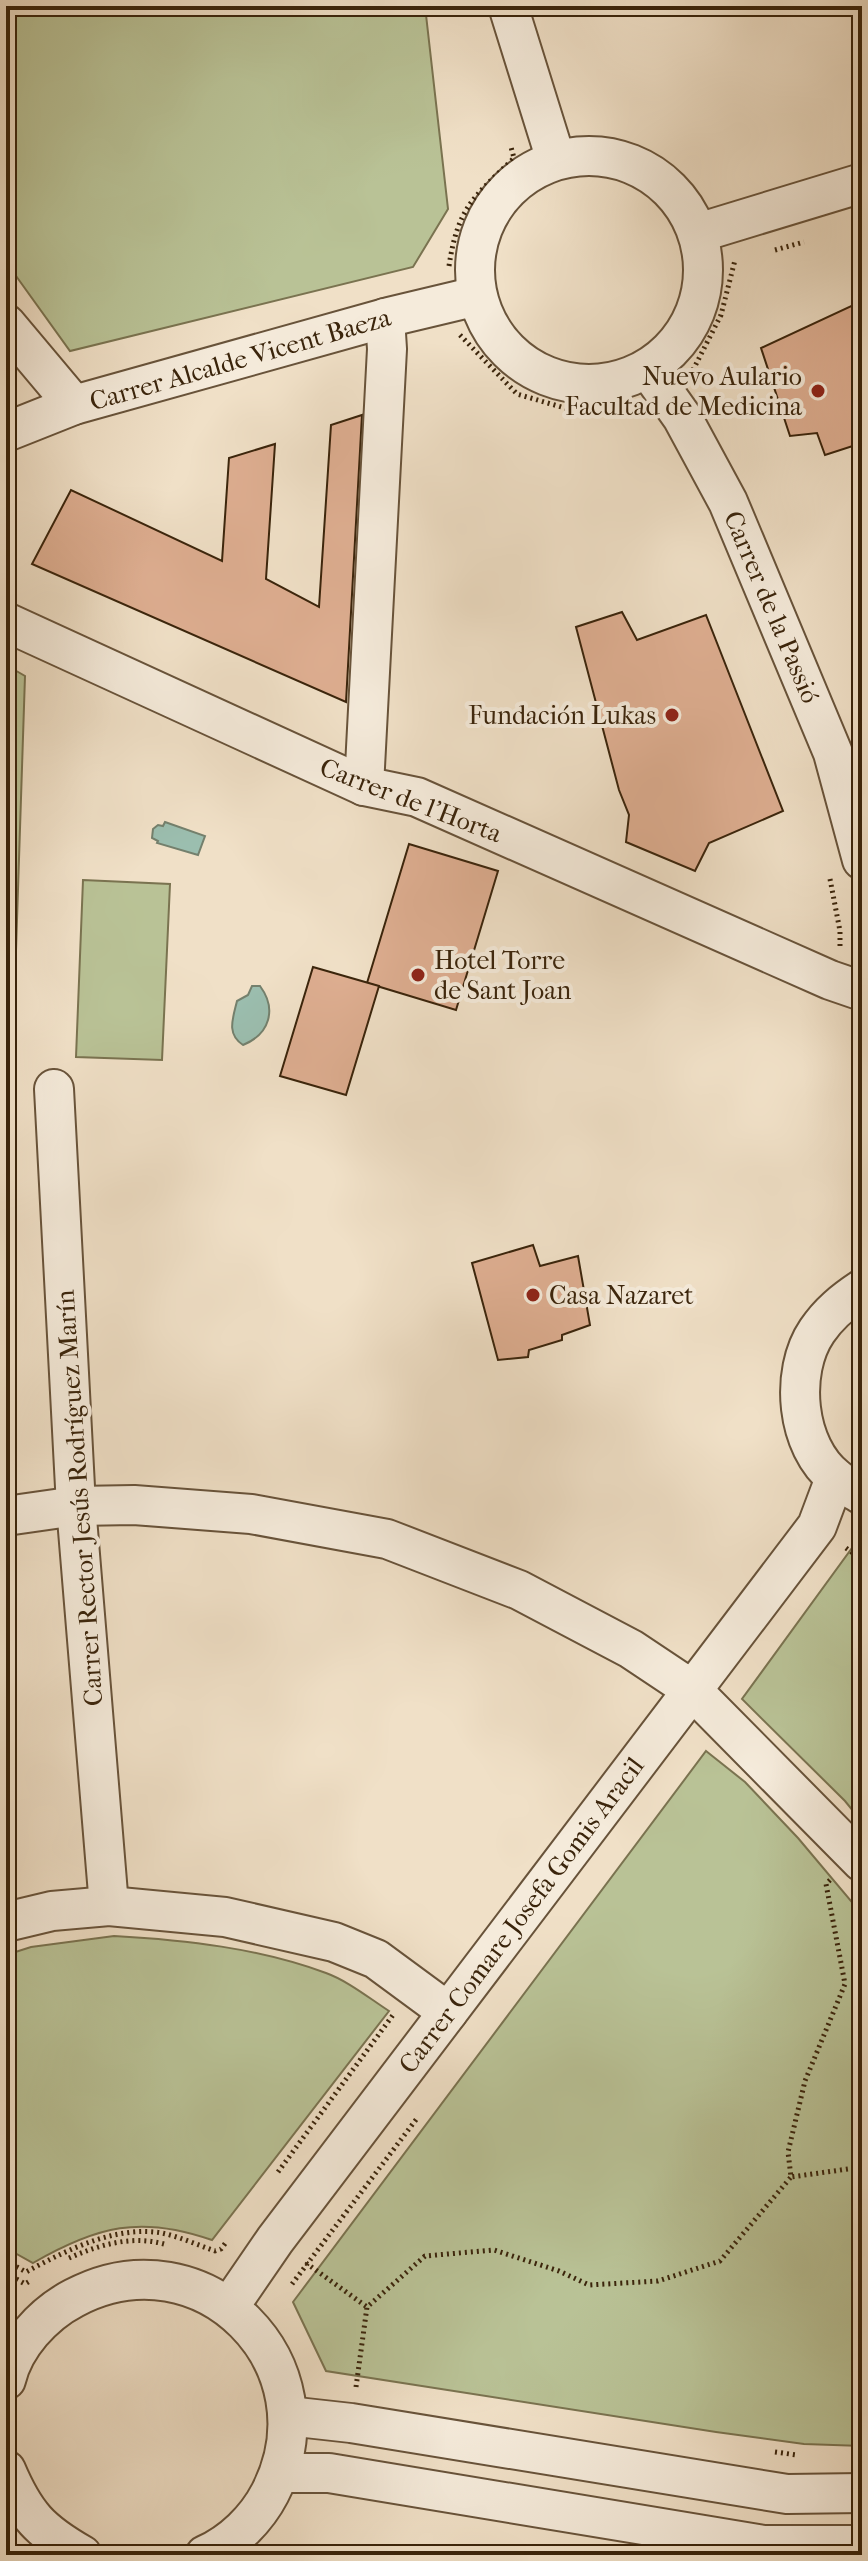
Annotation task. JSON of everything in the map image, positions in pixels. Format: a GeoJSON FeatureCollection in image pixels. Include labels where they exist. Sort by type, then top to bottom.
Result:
{"type":"FeatureCollection","features":[{"type":"Feature","properties":{"kind":"street"},"geometry":{"type":"LineString","coordinates":[[508,6],[556,160]]}},
{"type":"Feature","properties":{"kind":"street"},"geometry":{"type":"LineString","coordinates":[[589,155],[611,158],[623,160],[653,174],[678,197],[698,233],[703,257],[702,290],[692,322],[673,348],[648,369],[613,383],[574,385],[538,374],[511,356],[490,330],[477,296],[474,265],[481,230],[498,199],[524,175],[556,160],[589,155]]}},
{"type":"Feature","properties":{"kind":"street"},"geometry":{"type":"LineString","coordinates":[[698,233],[862,183]]}},
{"type":"Feature","properties":{"kind":"street","name":"Carrer Alcalde Vicent Baeza"},"geometry":{"type":"LineString","coordinates":[[6,432],[74,405],[477,296]]}},
{"type":"Feature","properties":{"kind":"street"},"geometry":{"type":"LineString","coordinates":[[364,786],[387,349],[403,314]]}},
{"type":"Feature","properties":{"kind":"street"},"geometry":{"type":"LineString","coordinates":[[6,324],[74,405]]}},
{"type":"Feature","properties":{"kind":"street","name":"Carrer de la Passió"},"geometry":{"type":"LineString","coordinates":[[648,369],[682,417],[728,502],[833,753],[844,864]]}},
{"type":"Feature","properties":{"kind":"street","name":"Carrer de l'Horta"},"geometry":{"type":"LineString","coordinates":[[6,622],[364,786],[417,797],[846,985]]}},
{"type":"Feature","properties":{"kind":"street","name":"Carrer Rector Jesús Rodríguez Marín"},"geometry":{"type":"LineString","coordinates":[[54,1089],[76,1506],[109,1906]]}},
{"type":"Feature","properties":{"kind":"street"},"geometry":{"type":"LineString","coordinates":[[853,1490],[824,1466],[807,1436],[799,1401],[802,1366],[816,1333],[838,1306],[862,1289]]}},
{"type":"Feature","properties":{"kind":"street","name":"Carrer Comare Josefa Gomis Aracil"},"geometry":{"type":"LineString","coordinates":[[229,2307],[275,2240],[691,1689],[817,1526],[853,1490]]}},
{"type":"Feature","properties":{"kind":"street"},"geometry":{"type":"LineString","coordinates":[[6,1516],[76,1506],[134,1505],[251,1514],[387,1539],[519,1590],[631,1649],[691,1689],[860,1860]]}},
{"type":"Feature","properties":{"kind":"street"},"geometry":{"type":"LineString","coordinates":[[6,1922],[52,1911],[109,1906],[225,1917],[334,1942],[376,1959],[448,2012]]}},
{"type":"Feature","properties":{"kind":"street"},"geometry":{"type":"LineString","coordinates":[[7,2373],[19,2321],[60,2306],[92,2289],[126,2280],[163,2280],[198,2289],[229,2307],[252,2328],[271,2354],[283,2384],[288,2416],[287,2445],[280,2473],[264,2504],[242,2530],[205,2555]]}},
{"type":"Feature","properties":{"kind":"street"},"geometry":{"type":"LineString","coordinates":[[288,2416],[355,2397],[787,2494],[862,2493]]}},
{"type":"Feature","properties":{"kind":"street"},"geometry":{"type":"LineString","coordinates":[[6,2470],[21,2504],[57,2549]]}},
{"type":"Feature","properties":{"kind":"street"},"geometry":{"type":"LineString","coordinates":[[280,2473],[329,2473],[764,2545],[862,2545]]}},
{"type":"Feature","properties":{"kind":"path"},"geometry":{"type":"LineString","coordinates":[[403,314],[419,296],[447,276],[454,236],[469,202],[514,158],[506,122],[540,110]]}},
{"type":"Feature","properties":{"kind":"path"},"geometry":{"type":"LineString","coordinates":[[772,251],[810,240]]}},
{"type":"Feature","properties":{"kind":"path"},"geometry":{"type":"LineString","coordinates":[[682,417],[703,408],[693,368],[721,315],[735,260],[747,257]]}},
{"type":"Feature","properties":{"kind":"path"},"geometry":{"type":"LineString","coordinates":[[459,334],[517,394],[575,411],[632,410],[640,418]]}},
{"type":"Feature","properties":{"kind":"path"},"geometry":{"type":"LineString","coordinates":[[844,864],[840,956],[846,985]]}},
{"type":"Feature","properties":{"kind":"path"},"geometry":{"type":"LineString","coordinates":[[791,2177],[788,2152],[805,2081],[845,1984],[826,1884],[860,1860]]}},
{"type":"Feature","properties":{"kind":"path"},"geometry":{"type":"LineString","coordinates":[[277,2172],[398,2008]]}},
{"type":"Feature","properties":{"kind":"path"},"geometry":{"type":"LineString","coordinates":[[277,2183],[398,2020]]}},
{"type":"Feature","properties":{"kind":"path"},"geometry":{"type":"LineString","coordinates":[[287,2290],[422,2112]]}},
{"type":"Feature","properties":{"kind":"path"},"geometry":{"type":"LineString","coordinates":[[355,2397],[367,2307],[425,2256],[494,2250],[559,2271],[589,2285],[658,2281],[720,2261],[791,2177],[862,2167]]}},
{"type":"Feature","properties":{"kind":"path"},"geometry":{"type":"LineString","coordinates":[[184,2249],[215,2256],[224,2253],[249,2220],[367,2307]]}},
{"type":"Feature","properties":{"kind":"path"},"geometry":{"type":"LineString","coordinates":[[6,2261],[26,2272],[90,2242],[136,2231],[161,2233],[215,2251],[221,2249],[234,2231]]}},
{"type":"Feature","properties":{"kind":"path"},"geometry":{"type":"LineString","coordinates":[[48,2270],[94,2248],[131,2240],[170,2246]]}},
{"type":"Feature","properties":{"kind":"path"},"geometry":{"type":"LineString","coordinates":[[6,2273],[25,2284],[36,2277]]}},
{"type":"Feature","properties":{"kind":"path"},"geometry":{"type":"LineString","coordinates":[[767,2451],[810,2457]]}},
{"type":"Feature","properties":{"kind":"shaded area"},"geometry":{"type":"Polygon","coordinates":[[[6,6],[425,6],[448,209],[413,267],[70,351],[6,262],[6,6]]]}},
{"type":"Feature","properties":{"kind":"shaded area"},"geometry":{"type":"Polygon","coordinates":[[[6,665],[25,676],[13,1042],[6,1057],[6,665]]]}},
{"type":"Feature","properties":{"kind":"shaded area"},"geometry":{"type":"Polygon","coordinates":[[[165,822],[205,836],[198,855],[157,843],[152,838],[153,829],[163,826],[165,822]]]}},
{"type":"Feature","properties":{"kind":"shaded area"},"geometry":{"type":"Polygon","coordinates":[[[83,880],[170,884],[162,1060],[76,1057],[83,880]]]}},
{"type":"Feature","properties":{"kind":"shaded area"},"geometry":{"type":"Polygon","coordinates":[[[252,986],[260,986],[265,995],[268,1020],[259,1034],[243,1045],[234,1036],[233,1019],[237,1001],[248,995],[252,986]]]}},
{"type":"Feature","properties":{"kind":"shaded area"},"geometry":{"type":"Polygon","coordinates":[[[860,1537],[862,1822],[845,1801],[742,1699],[860,1537]]]}},
{"type":"Feature","properties":{"kind":"shaded area"},"geometry":{"type":"Polygon","coordinates":[[[706,1751],[745,1782],[798,1838],[862,1914],[862,2446],[804,2444],[716,2432],[326,2371],[293,2302],[706,1751]]]}},
{"type":"Feature","properties":{"kind":"shaded area"},"geometry":{"type":"Polygon","coordinates":[[[114,1936],[195,1943],[248,1951],[300,1964],[334,1976],[389,2011],[212,2240],[163,2228],[120,2228],[78,2240],[33,2263],[6,2248],[6,1955],[31,1947],[114,1936]]]}},
{"type":"Feature","properties":{"kind":"building","name":"Nuevo Aulario Facultad de Medicina"},"geometry":{"type":"Polygon","coordinates":[[[862,301],[862,443],[825,455],[817,433],[790,436],[761,348],[862,301]]]}},
{"type":"Feature","properties":{"kind":"building"},"geometry":{"type":"Polygon","coordinates":[[[362,415],[346,702],[32,564],[71,490],[222,561],[229,458],[275,444],[266,579],[319,607],[331,425],[362,415]]]}},
{"type":"Feature","properties":{"kind":"building","name":"Fundación Lukas"},"geometry":{"type":"Polygon","coordinates":[[[622,612],[637,640],[706,615],[783,811],[709,843],[695,871],[626,842],[629,815],[619,790],[576,627],[622,612]]]}},
{"type":"Feature","properties":{"kind":"building","name":"Hotel Torre de Sant Joan"},"geometry":{"type":"Polygon","coordinates":[[[409,844],[498,871],[456,1010],[367,983],[409,844]]]}},
{"type":"Feature","properties":{"kind":"building"},"geometry":{"type":"Polygon","coordinates":[[[313,967],[379,986],[346,1095],[280,1076],[313,967]]]}},
{"type":"Feature","properties":{"kind":"building","name":"Casa Nazaret"},"geometry":{"type":"Polygon","coordinates":[[[533,1245],[540,1266],[578,1256],[590,1325],[562,1335],[562,1340],[529,1350],[528,1357],[498,1360],[472,1263],[533,1245]]]}},
{"type":"Feature","properties":{"kind":"place","name":"Nuevo Aulario Facultad de Medicina"},"geometry":{"type":"Point","coordinates":[818,391]}},
{"type":"Feature","properties":{"kind":"place","name":"Fundación Lukas"},"geometry":{"type":"Point","coordinates":[672,715]}},
{"type":"Feature","properties":{"kind":"place","name":"Hotel Torre de Sant Joan"},"geometry":{"type":"Point","coordinates":[418,975]}},
{"type":"Feature","properties":{"kind":"place","name":"Casa Nazaret"},"geometry":{"type":"Point","coordinates":[533,1295]}}]}
